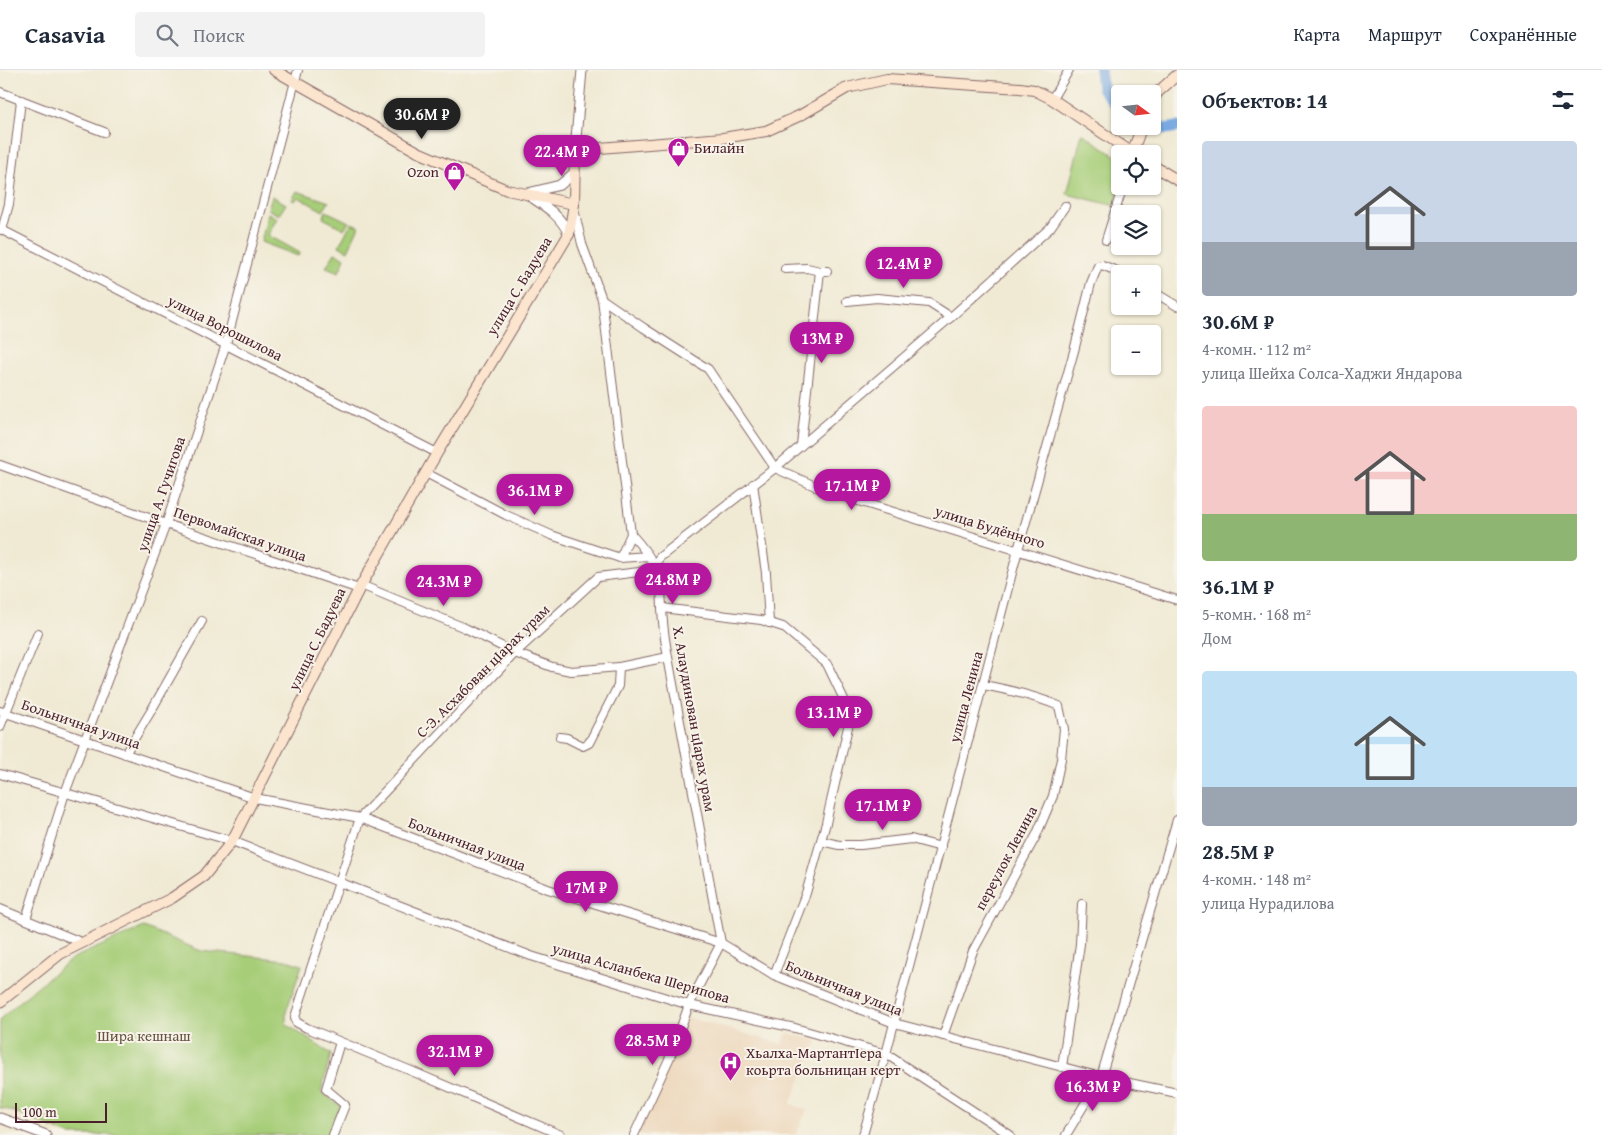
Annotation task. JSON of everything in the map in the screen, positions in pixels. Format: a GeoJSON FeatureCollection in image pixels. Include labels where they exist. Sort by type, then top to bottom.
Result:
{"type":"FeatureCollection","features":[{"type":"Feature","properties":{"kind":"main road"},"geometry":{"type":"LineString","coordinates":[[274,70],[418,152],[507,190],[574,204]]}},
{"type":"Feature","properties":{"kind":"main road"},"geometry":{"type":"LineString","coordinates":[[1161,89],[1177,75]]}},
{"type":"Feature","properties":{"kind":"main road"},"geometry":{"type":"LineString","coordinates":[[575,150],[723,138],[766,131],[801,115],[847,88],[886,79],[1034,90],[1052,99],[1121,145]]}},
{"type":"Feature","properties":{"kind":"main road","name":"улица С. Бадуева"},"geometry":{"type":"LineString","coordinates":[[0,1002],[60,954],[180,893],[204,876],[232,841],[360,587],[426,472],[569,234],[574,204],[575,150]]}},
{"type":"Feature","properties":{"kind":"main road"},"geometry":{"type":"LineString","coordinates":[[1161,170],[1177,180]]}},
{"type":"Feature","properties":{"kind":"street","name":"улица А. Гучигова"},"geometry":{"type":"LineString","coordinates":[[26,919],[65,793],[166,524],[226,344],[298,70]]}},
{"type":"Feature","properties":{"kind":"street"},"geometry":{"type":"LineString","coordinates":[[575,150],[582,70]]}},
{"type":"Feature","properties":{"kind":"street"},"geometry":{"type":"LineString","coordinates":[[1052,99],[1068,70]]}},
{"type":"Feature","properties":{"kind":"street"},"geometry":{"type":"LineString","coordinates":[[0,92],[104,132]]}},
{"type":"Feature","properties":{"kind":"street"},"geometry":{"type":"LineString","coordinates":[[1,229],[9,204],[21,100]]}},
{"type":"Feature","properties":{"kind":"street"},"geometry":{"type":"LineString","coordinates":[[526,194],[560,185],[574,173]]}},
{"type":"Feature","properties":{"kind":"street"},"geometry":{"type":"LineString","coordinates":[[526,194],[555,214],[563,222],[569,234]]}},
{"type":"Feature","properties":{"kind":"street"},"geometry":{"type":"LineString","coordinates":[[1106,240],[1121,195]]}},
{"type":"Feature","properties":{"kind":"street"},"geometry":{"type":"LineString","coordinates":[[574,204],[582,244],[602,299],[631,534],[620,558]]}},
{"type":"Feature","properties":{"kind":"street","name":"С-Э. Асхабован цIарах урам"},"geometry":{"type":"LineString","coordinates":[[340,1042],[296,1022],[295,1017],[360,818],[516,653],[598,577],[639,572],[654,565],[660,557],[775,468],[951,317],[1050,228],[1065,206]]}},
{"type":"Feature","properties":{"kind":"street","name":"улица Ворошилова"},"geometry":{"type":"LineString","coordinates":[[1,229],[438,453]]}},
{"type":"Feature","properties":{"kind":"street","name":"улица Ленина"},"geometry":{"type":"LineString","coordinates":[[863,1135],[1091,283],[1098,266],[1102,265],[1111,269]]}},
{"type":"Feature","properties":{"kind":"street"},"geometry":{"type":"LineString","coordinates":[[785,269],[807,268],[824,271],[801,445]]}},
{"type":"Feature","properties":{"kind":"street"},"geometry":{"type":"LineString","coordinates":[[1161,296],[1177,306]]}},
{"type":"Feature","properties":{"kind":"street"},"geometry":{"type":"LineString","coordinates":[[848,301],[877,298],[929,303],[951,317]]}},
{"type":"Feature","properties":{"kind":"street"},"geometry":{"type":"LineString","coordinates":[[602,299],[708,369],[775,468]]}},
{"type":"Feature","properties":{"kind":"street","name":"Первомайская улица"},"geometry":{"type":"LineString","coordinates":[[0,465],[166,524],[360,587],[465,628],[516,653],[552,667],[571,671],[619,667],[668,657]]}},
{"type":"Feature","properties":{"kind":"street","name":"улица Будённого"},"geometry":{"type":"LineString","coordinates":[[775,468],[826,491],[1177,600]]}},
{"type":"Feature","properties":{"kind":"street"},"geometry":{"type":"LineString","coordinates":[[426,472],[506,515],[542,531],[620,558],[648,556]]}},
{"type":"Feature","properties":{"kind":"street"},"geometry":{"type":"LineString","coordinates":[[753,484],[766,573],[769,623]]}},
{"type":"Feature","properties":{"kind":"street","name":"Х. Алаудинован цIарах урам"},"geometry":{"type":"LineString","coordinates":[[631,534],[645,549],[654,565],[659,581],[668,657],[721,943]]}},
{"type":"Feature","properties":{"kind":"street"},"geometry":{"type":"LineString","coordinates":[[662,608],[762,620],[783,628],[827,664],[851,714],[821,841],[806,893],[774,974]]}},
{"type":"Feature","properties":{"kind":"street"},"geometry":{"type":"LineString","coordinates":[[125,754],[202,621]]}},
{"type":"Feature","properties":{"kind":"street"},"geometry":{"type":"LineString","coordinates":[[0,727],[2,712],[38,633]]}},
{"type":"Feature","properties":{"kind":"street"},"geometry":{"type":"LineString","coordinates":[[560,737],[567,738],[583,746],[589,743],[618,686],[619,667]]}},
{"type":"Feature","properties":{"kind":"street","name":"переулок Ленина"},"geometry":{"type":"LineString","coordinates":[[944,1036],[973,950],[1036,836],[1053,796],[1061,759],[1064,729],[1059,706],[1018,692],[983,685]]}},
{"type":"Feature","properties":{"kind":"street","name":"Больничная улица"},"geometry":{"type":"LineString","coordinates":[[2,712],[255,798],[360,818],[548,889],[721,943],[774,974],[894,1023],[1101,1077],[1177,1093]]}},
{"type":"Feature","properties":{"kind":"street","name":"улица Асланбека Шерипова"},"geometry":{"type":"LineString","coordinates":[[0,774],[232,841],[531,956],[689,1005],[795,1028],[886,1054],[1010,1135]]}},
{"type":"Feature","properties":{"kind":"street"},"geometry":{"type":"LineString","coordinates":[[1066,1135],[1101,1077],[1177,820]]}},
{"type":"Feature","properties":{"kind":"street"},"geometry":{"type":"LineString","coordinates":[[821,841],[839,846],[911,839],[941,846]]}},
{"type":"Feature","properties":{"kind":"street"},"geometry":{"type":"LineString","coordinates":[[1062,1067],[1080,944],[1082,904]]}},
{"type":"Feature","properties":{"kind":"street"},"geometry":{"type":"LineString","coordinates":[[0,909],[82,943]]}},
{"type":"Feature","properties":{"kind":"street"},"geometry":{"type":"LineString","coordinates":[[634,1135],[670,1057],[689,1005],[721,943]]}},
{"type":"Feature","properties":{"kind":"street"},"geometry":{"type":"LineString","coordinates":[[333,1135],[345,1105],[326,1089],[340,1042],[561,1135]]}},
{"type":"Feature","properties":{"kind":"street"},"geometry":{"type":"LineString","coordinates":[[0,1118],[46,1135]]}},
{"type":"Feature","properties":{"kind":"shaded area","name":"Хьалха-МартантIера коьрта больницан керт"},"geometry":{"type":"Polygon","coordinates":[[[686,1017],[782,1044],[787,1033],[818,1040],[790,1104],[807,1110],[796,1135],[635,1135],[686,1017]]]}},
{"type":"Feature","properties":{"kind":"green space"},"geometry":{"type":"Polygon","coordinates":[[[1082,133],[1111,153],[1111,195],[1118,195],[1115,205],[1111,205],[1067,194],[1082,133]]]}},
{"type":"Feature","properties":{"kind":"green space"},"geometry":{"type":"Polygon","coordinates":[[[297,191],[329,202],[323,211],[298,197],[295,201],[292,200],[297,191]]]}},
{"type":"Feature","properties":{"kind":"green space"},"geometry":{"type":"Polygon","coordinates":[[[272,196],[286,204],[279,215],[268,209],[272,196]]]}},
{"type":"Feature","properties":{"kind":"green space"},"geometry":{"type":"Polygon","coordinates":[[[326,211],[349,222],[344,229],[323,218],[326,211]]]}},
{"type":"Feature","properties":{"kind":"green space"},"geometry":{"type":"Polygon","coordinates":[[[268,213],[277,218],[268,235],[300,253],[298,256],[261,242],[268,213]]]}},
{"type":"Feature","properties":{"kind":"green space"},"geometry":{"type":"Polygon","coordinates":[[[351,223],[359,226],[348,251],[339,246],[351,223]]]}},
{"type":"Feature","properties":{"kind":"green space"},"geometry":{"type":"Polygon","coordinates":[[[335,253],[345,258],[339,272],[326,267],[335,253]]]}},
{"type":"Feature","properties":{"kind":"green space","name":"Шира кешнаш"},"geometry":{"type":"Polygon","coordinates":[[[144,927],[201,951],[286,960],[302,965],[286,1012],[286,1024],[331,1054],[321,1092],[341,1106],[328,1135],[69,1135],[0,1108],[0,1019],[73,958],[144,927]]]}},
{"type":"Feature","properties":{"kind":"waterway"},"geometry":{"type":"LineString","coordinates":[[1100,70],[1102,88],[1111,99]]}},
{"type":"Feature","properties":{"kind":"waterway"},"geometry":{"type":"LineString","coordinates":[[1161,127],[1166,129],[1177,127]]}},
{"type":"Feature","properties":{"kind":"place","name":"Билайн"},"geometry":{"type":"Point","coordinates":[678,167]}},
{"type":"Feature","properties":{"kind":"place","name":"Ozon"},"geometry":{"type":"Point","coordinates":[455,191]}},
{"type":"Feature","properties":{"kind":"place","name":"Хьалха-МартантIера коьрта больницан керт"},"geometry":{"type":"Point","coordinates":[730,1081]}}]}
